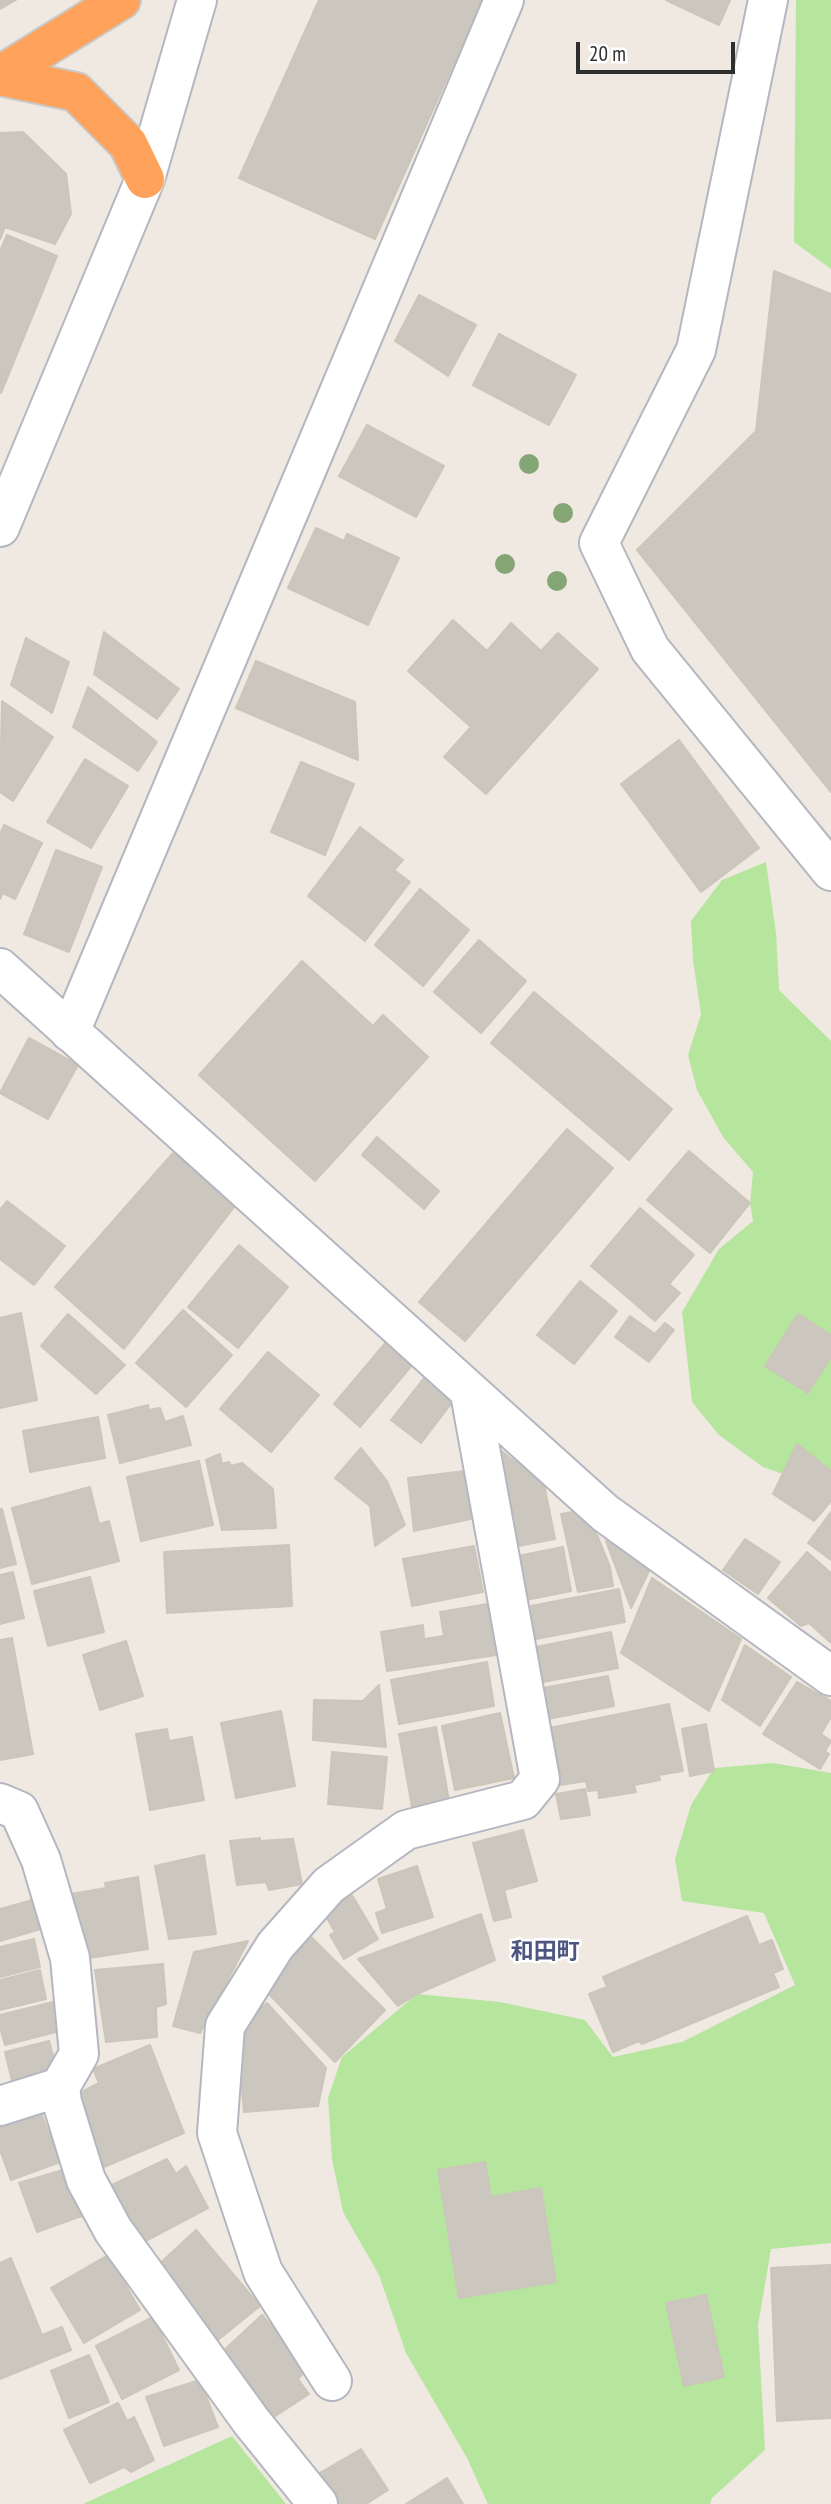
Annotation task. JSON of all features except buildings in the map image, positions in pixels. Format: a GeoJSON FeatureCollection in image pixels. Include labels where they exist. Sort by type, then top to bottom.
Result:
{"type":"FeatureCollection","features":[{"type":"Feature","properties":{"kind":"highway"},"geometry":{"type":"LineString","coordinates":[[0,76],[121,0]]}},
{"type":"Feature","properties":{"kind":"highway"},"geometry":{"type":"LineString","coordinates":[[0,76],[76,92],[128,144],[145,179]]}},
{"type":"Feature","properties":{"kind":"street"},"geometry":{"type":"LineString","coordinates":[[0,527],[145,179],[197,0]]}},
{"type":"Feature","properties":{"kind":"street"},"geometry":{"type":"LineString","coordinates":[[70,1032],[504,0]]}},
{"type":"Feature","properties":{"kind":"street"},"geometry":{"type":"LineString","coordinates":[[768,0],[696,350],[599,543],[650,649],[831,871]]}},
{"type":"Feature","properties":{"kind":"street"},"geometry":{"type":"LineString","coordinates":[[0,968],[605,1513],[831,1676]]}},
{"type":"Feature","properties":{"kind":"street"},"geometry":{"type":"LineString","coordinates":[[332,2381],[263,2272],[217,2133],[225,2025],[275,1946],[329,1885],[406,1830],[523,1800],[540,1779],[470,1394]]}},
{"type":"Feature","properties":{"kind":"street"},"geometry":{"type":"LineString","coordinates":[[0,1803],[19,1811],[41,1860],[70,1958],[79,2054],[60,2087],[62,2102],[86,2180],[113,2230],[251,2421],[318,2504]]}},
{"type":"Feature","properties":{"kind":"street"},"geometry":{"type":"LineString","coordinates":[[0,2106],[60,2087]]}},
{"type":"Feature","properties":{"kind":"green space"},"geometry":{"type":"Polygon","coordinates":[[[796,0],[831,0],[831,269],[794,242],[796,0]]]}},
{"type":"Feature","properties":{"kind":"green space"},"geometry":{"type":"Polygon","coordinates":[[[766,862],[776,933],[779,990],[831,1041],[831,1489],[828,1490],[763,1467],[719,1435],[692,1402],[682,1312],[719,1249],[753,1221],[750,1203],[753,1172],[723,1137],[697,1090],[688,1055],[701,1014],[693,960],[691,921],[722,880],[766,862]]]}},
{"type":"Feature","properties":{"kind":"green space"},"geometry":{"type":"Polygon","coordinates":[[[773,1763],[831,1773],[831,2243],[771,2249],[758,2325],[765,2450],[712,2498],[710,2504],[488,2504],[467,2458],[406,2353],[379,2275],[343,2212],[332,2159],[328,2098],[342,2057],[417,1994],[500,2002],[585,2020],[613,2057],[682,2042],[795,1985],[764,1913],[682,1901],[675,1859],[691,1805],[714,1768],[773,1763]]]}},
{"type":"Feature","properties":{"kind":"green space"},"geometry":{"type":"Polygon","coordinates":[[[232,2436],[286,2504],[83,2504],[232,2436]]]}},
{"type":"Feature","properties":{"kind":"district","name":"和田町"},"geometry":{"type":"Point","coordinates":[545,1952]}}]}
